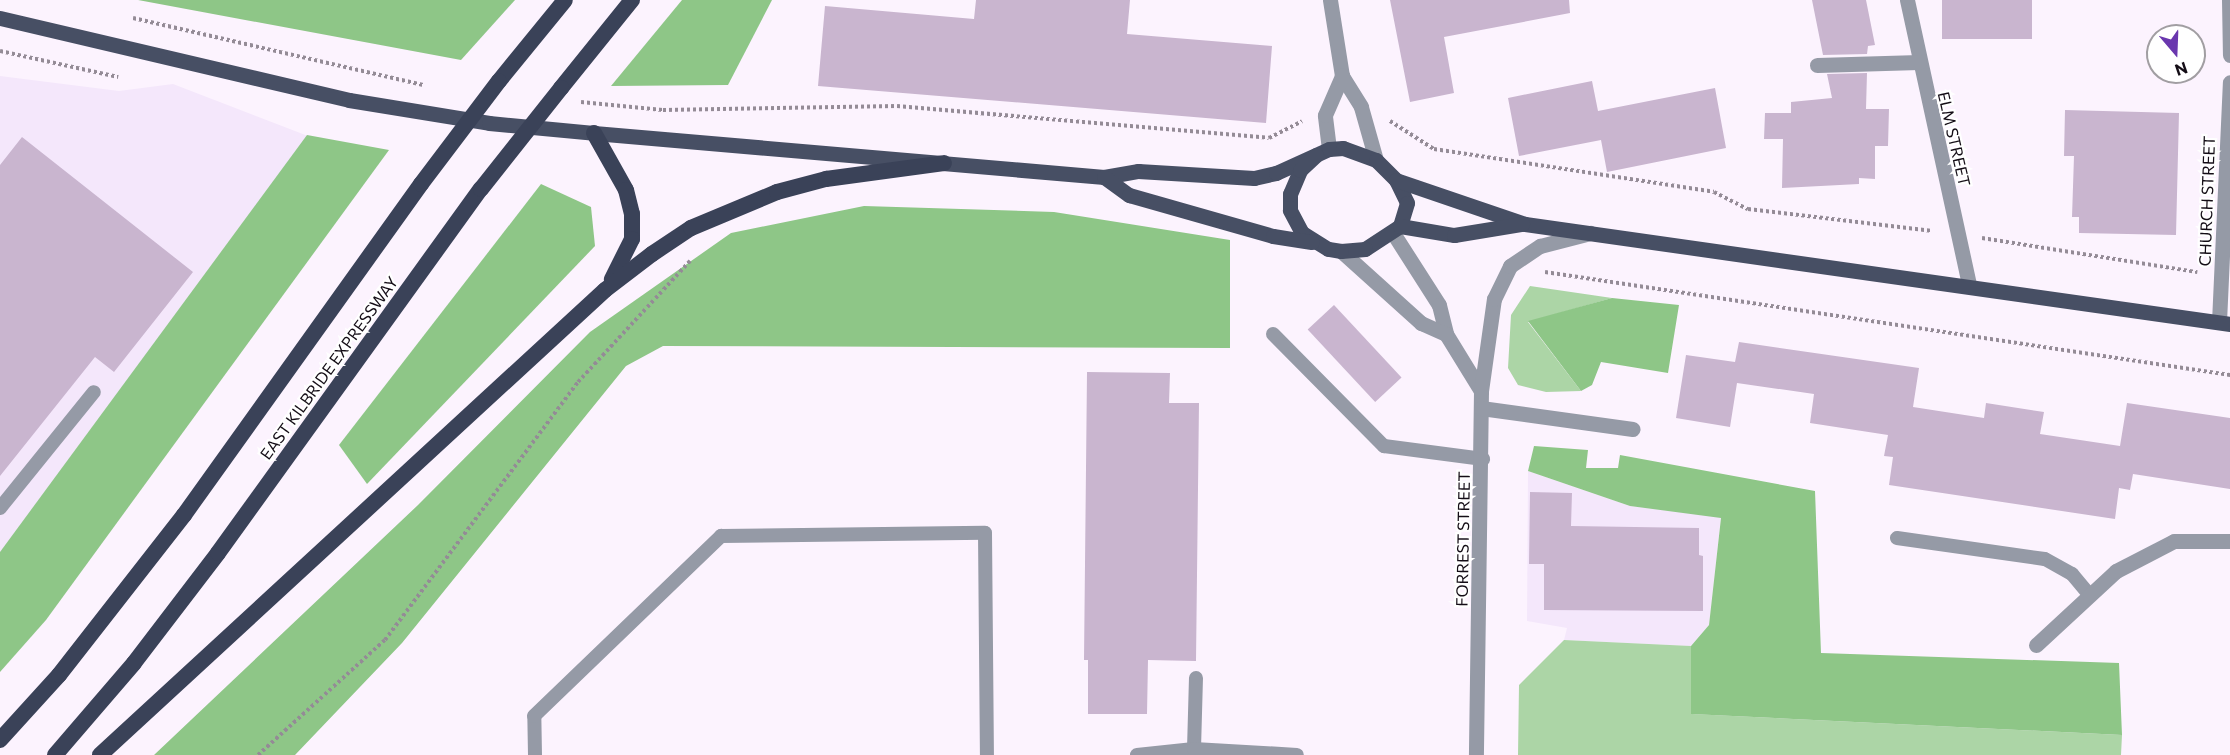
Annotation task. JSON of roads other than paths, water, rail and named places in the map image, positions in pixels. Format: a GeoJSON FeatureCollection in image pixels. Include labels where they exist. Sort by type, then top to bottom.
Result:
{"type":"FeatureCollection","features":[{"type":"Feature","properties":{"kind":"highway"},"geometry":{"type":"LineString","coordinates":[[0,740],[59,675],[164,542],[421,184],[565,0]]}},
{"type":"Feature","properties":{"kind":"highway","name":"EAST KILBRIDE EXPRESSWAY"},"geometry":{"type":"LineString","coordinates":[[55,755],[134,663],[218,553],[481,189],[632,0]]}},
{"type":"Feature","properties":{"kind":"highway"},"geometry":{"type":"LineString","coordinates":[[594,133],[626,190],[632,214],[632,239],[626,258],[604,290]]}},
{"type":"Feature","properties":{"kind":"highway"},"geometry":{"type":"LineString","coordinates":[[99,755],[604,290],[691,228],[735,207],[826,179],[944,164]]}},
{"type":"Feature","properties":{"kind":"main road"},"geometry":{"type":"LineString","coordinates":[[0,18],[349,100],[489,123],[1104,177],[1138,171],[1254,178],[1322,152],[1360,152],[1376,160],[1396,180],[1407,203],[1397,230]]}},
{"type":"Feature","properties":{"kind":"main road"},"geometry":{"type":"LineString","coordinates":[[1315,243],[1296,225],[1290,194],[1300,170],[1322,152]]}},
{"type":"Feature","properties":{"kind":"main road"},"geometry":{"type":"LineString","coordinates":[[1104,177],[1129,195],[1273,236],[1315,243],[1341,251],[1365,249],[1397,230],[1454,235],[1525,224]]}},
{"type":"Feature","properties":{"kind":"main road"},"geometry":{"type":"LineString","coordinates":[[1396,180],[1525,224],[1970,285],[2224,323]]}},
{"type":"Feature","properties":{"kind":"street"},"geometry":{"type":"LineString","coordinates":[[1330,0],[1342,76],[1361,107],[1376,160]]}},
{"type":"Feature","properties":{"kind":"street","name":"ELM STREET"},"geometry":{"type":"LineString","coordinates":[[1907,0],[1970,285]]}},
{"type":"Feature","properties":{"kind":"street"},"geometry":{"type":"LineString","coordinates":[[2229,0],[2230,55]]}},
{"type":"Feature","properties":{"kind":"street"},"geometry":{"type":"LineString","coordinates":[[1817,65],[1919,62]]}},
{"type":"Feature","properties":{"kind":"street"},"geometry":{"type":"LineString","coordinates":[[1322,152],[1325,115],[1342,76]]}},
{"type":"Feature","properties":{"kind":"street","name":"CHURCH STREET"},"geometry":{"type":"LineString","coordinates":[[2224,323],[2222,275],[2230,82]]}},
{"type":"Feature","properties":{"kind":"street","name":"FORREST STREET"},"geometry":{"type":"LineString","coordinates":[[1397,230],[1439,305],[1446,334],[1481,391],[1483,459],[1476,755]]}},
{"type":"Feature","properties":{"kind":"street"},"geometry":{"type":"LineString","coordinates":[[1481,391],[1494,300],[1510,266],[1540,246],[1593,232]]}},
{"type":"Feature","properties":{"kind":"street"},"geometry":{"type":"LineString","coordinates":[[1341,251],[1421,323],[1446,334]]}},
{"type":"Feature","properties":{"kind":"street"},"geometry":{"type":"LineString","coordinates":[[1482,408],[1633,429]]}},
{"type":"Feature","properties":{"kind":"street"},"geometry":{"type":"LineString","coordinates":[[2036,645],[2116,571],[2174,541],[2230,541]]}},
{"type":"Feature","properties":{"kind":"lane"},"geometry":{"type":"LineString","coordinates":[[1273,334],[1384,446],[1483,459]]}},
{"type":"Feature","properties":{"kind":"lane"},"geometry":{"type":"LineString","coordinates":[[0,508],[94,392]]}},
{"type":"Feature","properties":{"kind":"lane"},"geometry":{"type":"LineString","coordinates":[[535,755],[534,716],[721,536],[985,533],[987,755]]}},
{"type":"Feature","properties":{"kind":"lane"},"geometry":{"type":"LineString","coordinates":[[1896,538],[2045,560],[2072,574],[2089,594]]}},
{"type":"Feature","properties":{"kind":"lane"},"geometry":{"type":"LineString","coordinates":[[1194,749],[1196,678]]}},
{"type":"Feature","properties":{"kind":"lane"},"geometry":{"type":"LineString","coordinates":[[1137,755],[1194,749],[1297,755]]}}]}
